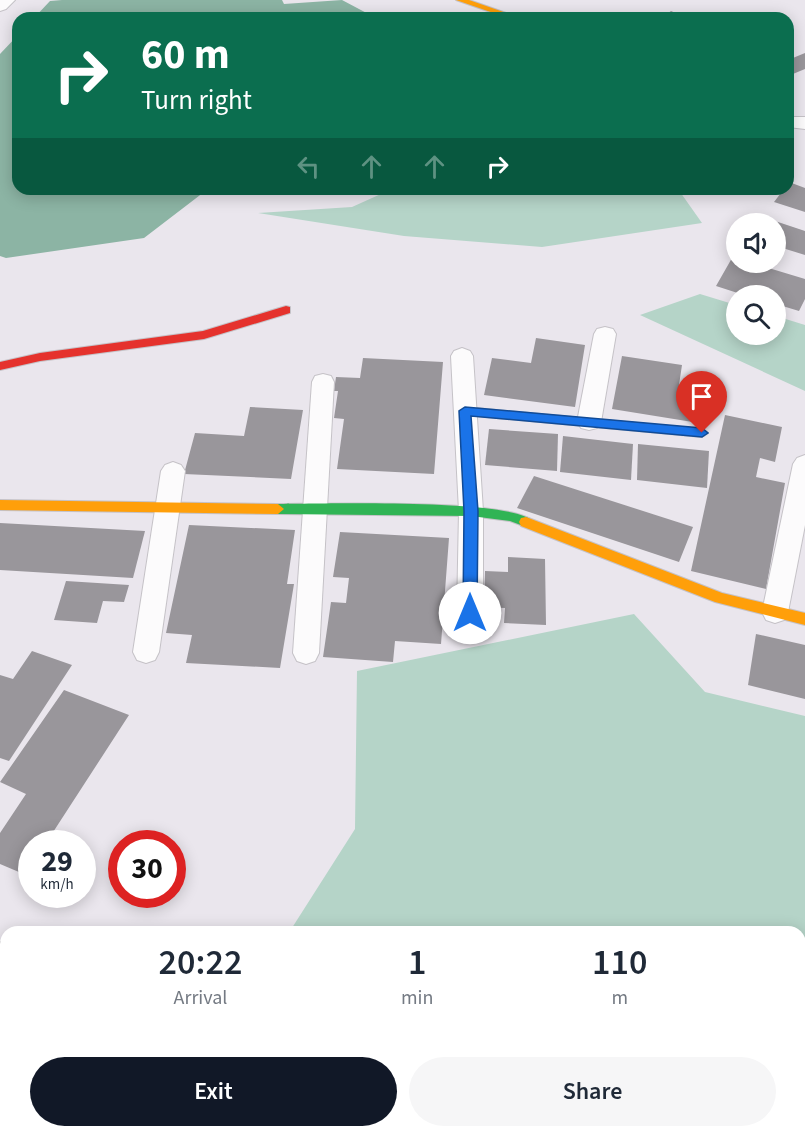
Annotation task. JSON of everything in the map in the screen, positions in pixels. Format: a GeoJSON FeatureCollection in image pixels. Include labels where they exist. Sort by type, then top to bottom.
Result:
{"type":"FeatureCollection","features":[{"type":"Feature","properties":{"kind":"street"},"geometry":{"type":"LineString","coordinates":[[0,6],[7,0]]}},
{"type":"Feature","properties":{"kind":"street"},"geometry":{"type":"LineString","coordinates":[[460,0],[498,12]]}},
{"type":"Feature","properties":{"kind":"street"},"geometry":{"type":"LineString","coordinates":[[0,366],[40,357],[204,335],[286,310]]}},
{"type":"Feature","properties":{"kind":"street"},"geometry":{"type":"LineString","coordinates":[[589,422],[605,334]]}},
{"type":"Feature","properties":{"kind":"street"},"geometry":{"type":"LineString","coordinates":[[462,356],[471,511],[470,613]]}},
{"type":"Feature","properties":{"kind":"street"},"geometry":{"type":"LineString","coordinates":[[306,653],[323,382]]}},
{"type":"Feature","properties":{"kind":"street"},"geometry":{"type":"LineString","coordinates":[[465,411],[702,433]]}},
{"type":"Feature","properties":{"kind":"street"},"geometry":{"type":"LineString","coordinates":[[775,612],[805,464]]}},
{"type":"Feature","properties":{"kind":"street"},"geometry":{"type":"LineString","coordinates":[[146,652],[173,471]]}},
{"type":"Feature","properties":{"kind":"street"},"geometry":{"type":"LineString","coordinates":[[0,505],[471,511],[512,516],[720,598],[805,619]]}},
{"type":"Feature","properties":{"kind":"shaded area"},"geometry":{"type":"Polygon","coordinates":[[[282,0],[284,4],[342,0],[365,12],[40,12],[50,1],[282,0]]]}},
{"type":"Feature","properties":{"kind":"shaded area"},"geometry":{"type":"Polygon","coordinates":[[[12,41],[12,195],[200,195],[144,238],[6,258],[0,256],[0,54],[12,41]]]}},
{"type":"Feature","properties":{"kind":"shaded area"},"geometry":{"type":"Polygon","coordinates":[[[379,195],[682,195],[702,223],[542,247],[404,236],[258,213],[352,207],[379,195]]]}},
{"type":"Feature","properties":{"kind":"shaded area"},"geometry":{"type":"Polygon","coordinates":[[[700,294],[726,302],[726,345],[786,345],[786,319],[805,325],[805,391],[640,315],[700,294]]]}},
{"type":"Feature","properties":{"kind":"shaded area"},"geometry":{"type":"Polygon","coordinates":[[[634,614],[705,692],[805,716],[805,926],[293,926],[355,829],[357,671],[634,614]]]}},
{"type":"Feature","properties":{"kind":"building"},"geometry":{"type":"Polygon","coordinates":[[[805,53],[805,69],[794,74],[794,58],[805,53]]]}},
{"type":"Feature","properties":{"kind":"building"},"geometry":{"type":"Polygon","coordinates":[[[794,184],[805,188],[805,212],[774,202],[779,195],[794,195],[794,184]]]}},
{"type":"Feature","properties":{"kind":"building"},"geometry":{"type":"Polygon","coordinates":[[[786,225],[805,231],[805,255],[786,249],[786,225]]]}},
{"type":"Feature","properties":{"kind":"building"},"geometry":{"type":"Polygon","coordinates":[[[726,268],[726,273],[785,273],[805,279],[805,299],[799,311],[786,307],[786,285],[726,285],[726,289],[716,286],[726,268]]]}},
{"type":"Feature","properties":{"kind":"building"},"geometry":{"type":"Polygon","coordinates":[[[536,338],[585,345],[575,407],[484,395],[492,358],[531,363],[536,338]]]}},
{"type":"Feature","properties":{"kind":"building"},"geometry":{"type":"Polygon","coordinates":[[[622,356],[682,365],[679,385],[709,389],[705,424],[612,409],[622,356]]]}},
{"type":"Feature","properties":{"kind":"building"},"geometry":{"type":"Polygon","coordinates":[[[363,358],[443,362],[434,474],[337,469],[344,419],[334,418],[338,391],[334,391],[336,377],[360,378],[363,358]]]}},
{"type":"Feature","properties":{"kind":"building"},"geometry":{"type":"Polygon","coordinates":[[[250,407],[303,410],[291,479],[184,474],[195,433],[244,436],[250,407]]]}},
{"type":"Feature","properties":{"kind":"building"},"geometry":{"type":"Polygon","coordinates":[[[725,415],[782,427],[775,462],[760,458],[756,477],[785,483],[766,589],[691,571],[725,415]]]}},
{"type":"Feature","properties":{"kind":"building"},"geometry":{"type":"Polygon","coordinates":[[[489,429],[558,434],[557,471],[485,465],[489,429]]]}},
{"type":"Feature","properties":{"kind":"building"},"geometry":{"type":"Polygon","coordinates":[[[563,436],[633,444],[631,480],[560,472],[563,436]]]}},
{"type":"Feature","properties":{"kind":"building"},"geometry":{"type":"Polygon","coordinates":[[[638,444],[709,451],[707,488],[637,480],[638,444]]]}},
{"type":"Feature","properties":{"kind":"building"},"geometry":{"type":"Polygon","coordinates":[[[534,476],[693,527],[679,562],[517,508],[534,476]]]}},
{"type":"Feature","properties":{"kind":"building"},"geometry":{"type":"Polygon","coordinates":[[[0,523],[145,531],[133,578],[0,570],[0,523]]]}},
{"type":"Feature","properties":{"kind":"building"},"geometry":{"type":"Polygon","coordinates":[[[189,525],[295,530],[287,584],[294,584],[280,668],[186,663],[192,635],[166,633],[189,525]]]}},
{"type":"Feature","properties":{"kind":"building"},"geometry":{"type":"Polygon","coordinates":[[[340,532],[449,538],[441,644],[395,641],[393,662],[323,657],[331,602],[346,603],[349,578],[333,577],[340,532]]]}},
{"type":"Feature","properties":{"kind":"building"},"geometry":{"type":"Polygon","coordinates":[[[508,557],[545,559],[546,625],[504,623],[505,608],[484,607],[485,571],[508,572],[508,557]]]}},
{"type":"Feature","properties":{"kind":"building"},"geometry":{"type":"Polygon","coordinates":[[[66,581],[129,585],[124,602],[103,601],[97,623],[54,620],[66,581]]]}},
{"type":"Feature","properties":{"kind":"building"},"geometry":{"type":"Polygon","coordinates":[[[756,634],[805,645],[805,699],[748,685],[756,634]]]}},
{"type":"Feature","properties":{"kind":"building"},"geometry":{"type":"Polygon","coordinates":[[[32,651],[72,665],[9,761],[0,758],[0,675],[13,679],[32,651]]]}},
{"type":"Feature","properties":{"kind":"building"},"geometry":{"type":"Polygon","coordinates":[[[64,690],[129,715],[54,830],[18,830],[18,872],[0,864],[0,833],[26,794],[0,782],[64,690]]]}},
{"type":"Feature","properties":{"kind":"traffic: fast"},"geometry":{"type":"LineString","coordinates":[[465,411],[702,433]]}},
{"type":"Feature","properties":{"kind":"traffic: fast"},"geometry":{"type":"LineString","coordinates":[[278,509],[471,511],[512,516],[526,522]]}},
{"type":"Feature","properties":{"kind":"traffic: slow"},"geometry":{"type":"LineString","coordinates":[[460,0],[498,12]]}},
{"type":"Feature","properties":{"kind":"traffic: slow"},"geometry":{"type":"LineString","coordinates":[[0,505],[278,509]]}},
{"type":"Feature","properties":{"kind":"traffic: slow"},"geometry":{"type":"LineString","coordinates":[[526,522],[720,598],[805,619]]}},
{"type":"Feature","properties":{"kind":"traffic: jam"},"geometry":{"type":"LineString","coordinates":[[0,366],[40,357],[204,335],[286,310]]}},
{"type":"Feature","properties":{"kind":"route"},"geometry":{"type":"LineString","coordinates":[[470,613],[471,511],[465,411],[702,433]]}}]}
